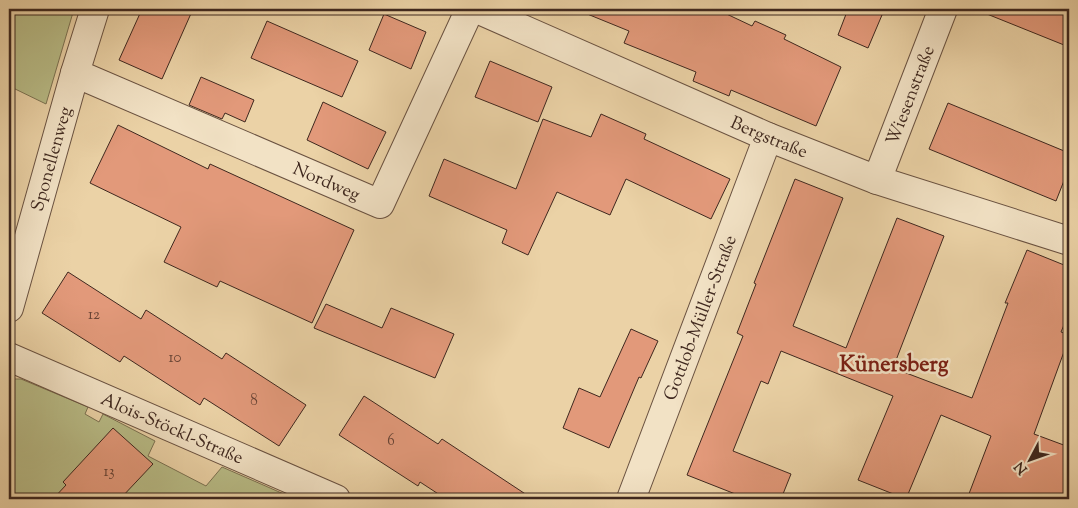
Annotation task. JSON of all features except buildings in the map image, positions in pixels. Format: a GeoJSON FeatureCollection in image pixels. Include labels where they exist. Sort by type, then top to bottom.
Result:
{"type":"FeatureCollection","features":[{"type":"Feature","properties":{"kind":"street","name":"Sponellenweg"},"geometry":{"type":"LineString","coordinates":[[9,308],[75,73],[95,9]]}},
{"type":"Feature","properties":{"kind":"street","name":"Nordweg"},"geometry":{"type":"LineString","coordinates":[[75,73],[380,204],[470,9]]}},
{"type":"Feature","properties":{"kind":"street","name":"Bergstraße"},"geometry":{"type":"LineString","coordinates":[[477,9],[768,137],[877,180],[1069,241]]}},
{"type":"Feature","properties":{"kind":"street","name":"Wiesenstraße"},"geometry":{"type":"LineString","coordinates":[[877,180],[943,9]]}},
{"type":"Feature","properties":{"kind":"street","name":"Gottlob-Müller-Straße"},"geometry":{"type":"LineString","coordinates":[[631,499],[768,137]]}},
{"type":"Feature","properties":{"kind":"street","name":"Alois-Stöckl-Straße"},"geometry":{"type":"LineString","coordinates":[[9,357],[336,499]]}},
{"type":"Feature","properties":{"kind":"green space"},"geometry":{"type":"Polygon","coordinates":[[[9,9],[74,9],[46,104],[9,86],[9,9]]]}},
{"type":"Feature","properties":{"kind":"green space"},"geometry":{"type":"Polygon","coordinates":[[[13,379],[21,379],[88,407],[85,414],[99,422],[103,414],[155,441],[148,456],[206,486],[222,467],[293,498],[9,499],[9,384],[13,379]]]}},
{"type":"Feature","properties":{"kind":"district","name":"Künersberg"},"geometry":{"type":"Point","coordinates":[894,363]}}]}
